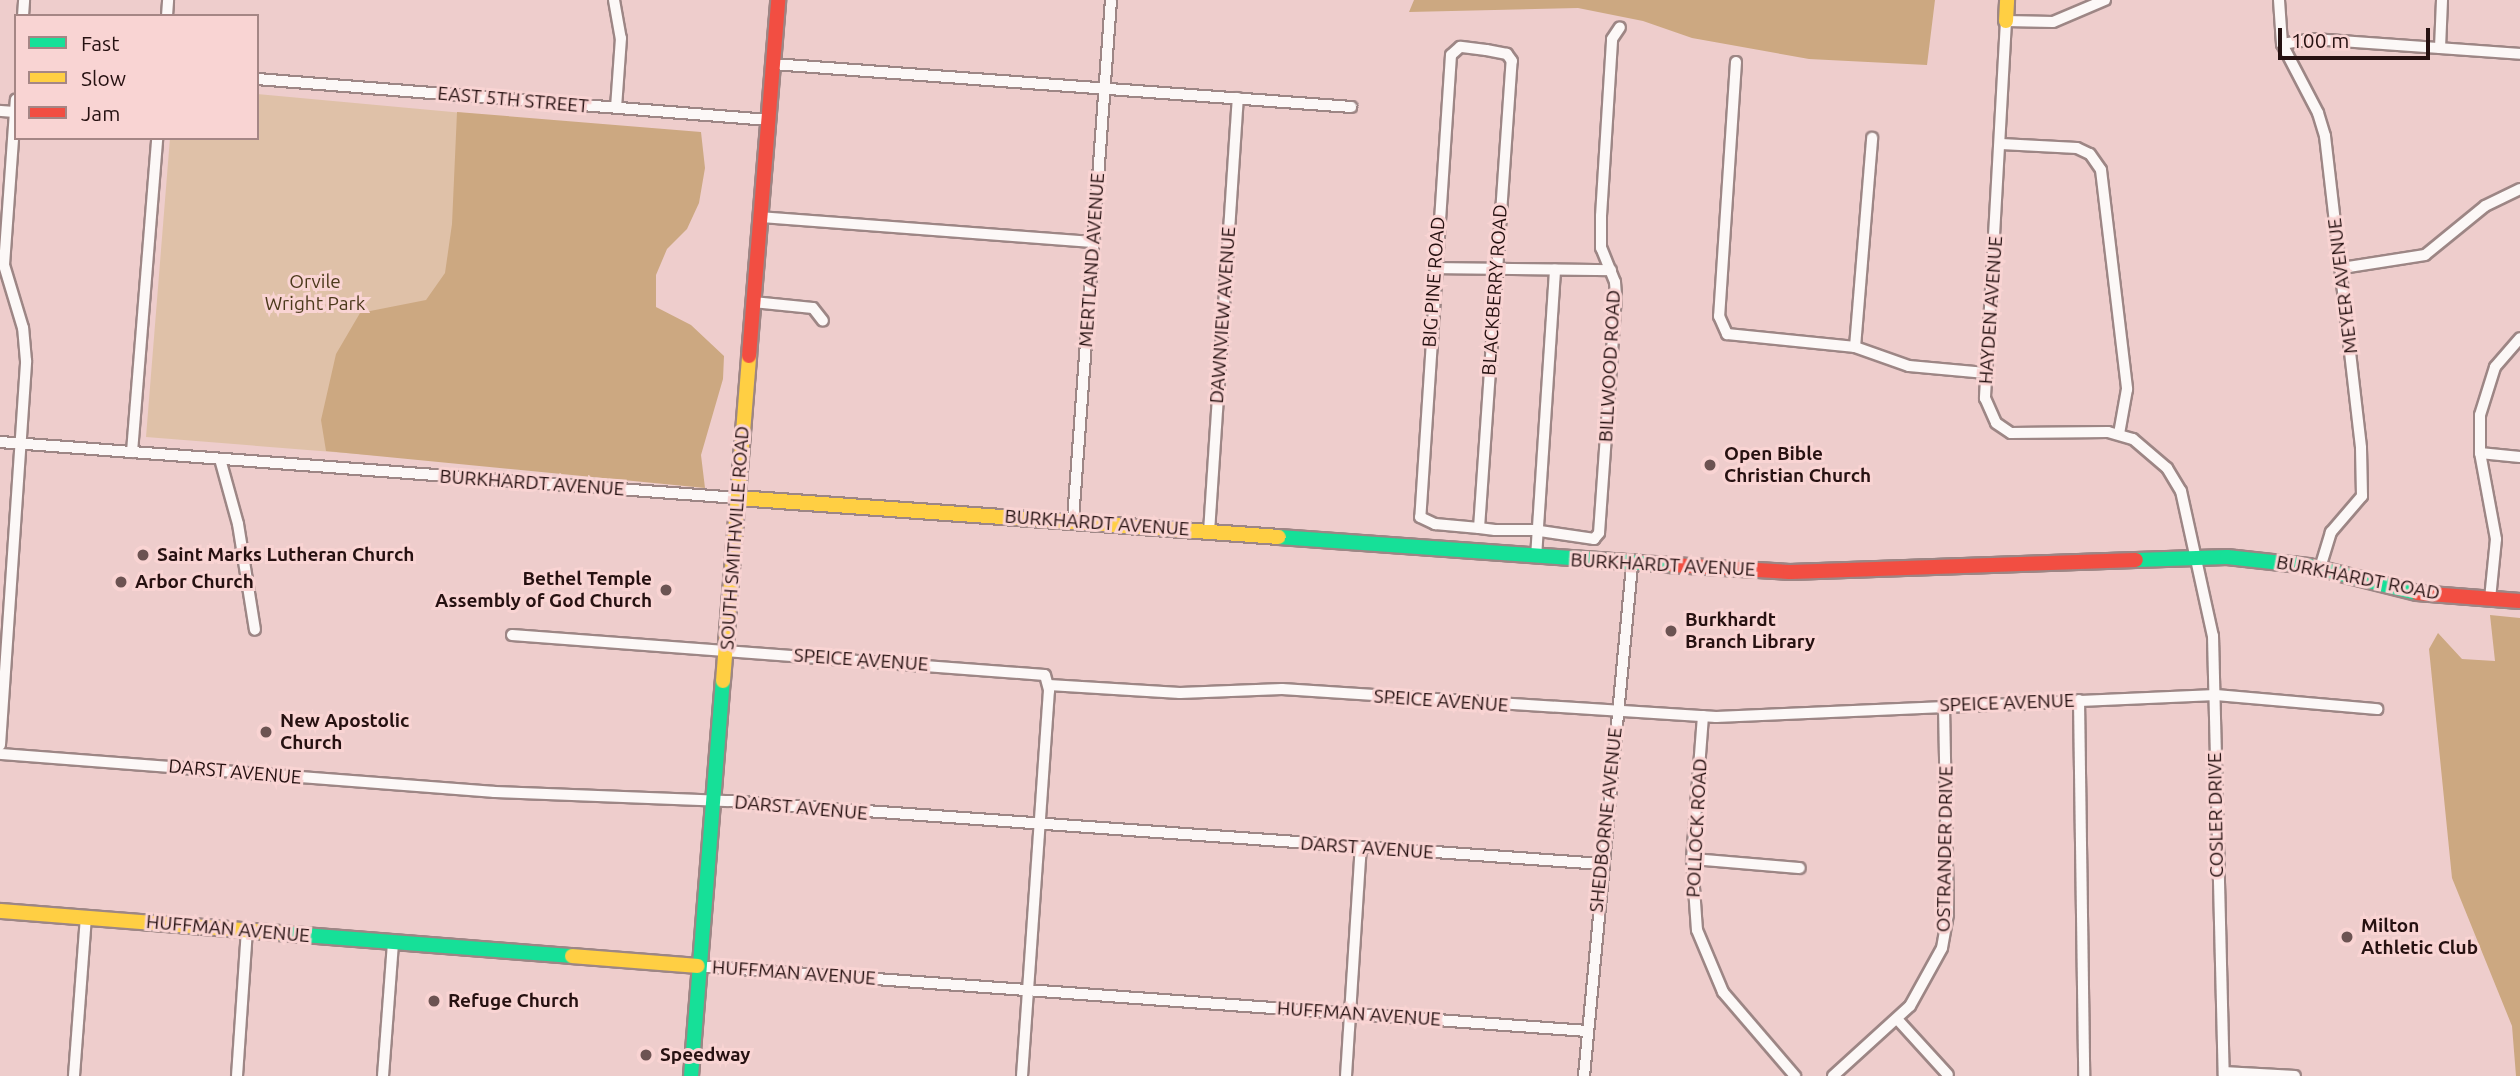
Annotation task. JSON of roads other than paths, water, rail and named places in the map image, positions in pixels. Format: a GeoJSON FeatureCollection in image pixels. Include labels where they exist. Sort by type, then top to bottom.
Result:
{"type":"FeatureCollection","features":[{"type":"Feature","properties":{"kind":"street"},"geometry":{"type":"LineString","coordinates":[[614,0],[621,38],[616,108]]}},
{"type":"Feature","properties":{"kind":"street","name":"SOUTH SMITHVILLE ROAD"},"geometry":{"type":"LineString","coordinates":[[691,1076],[778,0]]}},
{"type":"Feature","properties":{"kind":"street","name":"MERTLAND AVENUE"},"geometry":{"type":"LineString","coordinates":[[1073,520],[1111,0]]}},
{"type":"Feature","properties":{"kind":"street","name":"HAYDEN AVENUE"},"geometry":{"type":"LineString","coordinates":[[2007,0],[2001,144],[1986,373],[1987,407],[2003,429],[2024,435],[2119,434]]}},
{"type":"Feature","properties":{"kind":"street"},"geometry":{"type":"LineString","coordinates":[[2006,21],[2053,22],[2105,0]]}},
{"type":"Feature","properties":{"kind":"street","name":"MEYER AVENUE"},"geometry":{"type":"LineString","coordinates":[[2279,0],[2282,44],[2323,124],[2342,268],[2364,488],[2358,503],[2331,532],[2320,568]]}},
{"type":"Feature","properties":{"kind":"street"},"geometry":{"type":"LineString","coordinates":[[2440,48],[2442,0]]}},
{"type":"Feature","properties":{"kind":"street","name":"BILLWOOD ROAD"},"geometry":{"type":"LineString","coordinates":[[1540,531],[1594,539],[1600,533],[1616,296],[1600,237],[1612,39],[1620,27]]}},
{"type":"Feature","properties":{"kind":"street"},"geometry":{"type":"LineString","coordinates":[[2282,44],[2313,39],[2520,54]]}},
{"type":"Feature","properties":{"kind":"street","name":"BIG PINE ROAD"},"geometry":{"type":"LineString","coordinates":[[1479,528],[1435,524],[1420,517],[1436,268],[1455,49],[1507,54]]}},
{"type":"Feature","properties":{"kind":"street","name":"BLACKBERRY ROAD"},"geometry":{"type":"LineString","coordinates":[[1479,528],[1495,269],[1512,61],[1507,54]]}},
{"type":"Feature","properties":{"kind":"street"},"geometry":{"type":"LineString","coordinates":[[1736,61],[1719,316],[1722,328],[1737,338],[1855,347],[1923,369],[1986,373]]}},
{"type":"Feature","properties":{"kind":"street"},"geometry":{"type":"LineString","coordinates":[[773,64],[1351,107]]}},
{"type":"Feature","properties":{"kind":"street","name":"EAST 5TH STREET"},"geometry":{"type":"LineString","coordinates":[[259,79],[769,120]]}},
{"type":"Feature","properties":{"kind":"street","name":"DAWNVIEW AVENUE"},"geometry":{"type":"LineString","coordinates":[[1209,532],[1238,99]]}},
{"type":"Feature","properties":{"kind":"street"},"geometry":{"type":"LineString","coordinates":[[0,745],[25,341],[3,280],[14,126]]}},
{"type":"Feature","properties":{"kind":"street"},"geometry":{"type":"LineString","coordinates":[[1855,347],[1872,138]]}},
{"type":"Feature","properties":{"kind":"street"},"geometry":{"type":"LineString","coordinates":[[132,452],[157,140]]}},
{"type":"Feature","properties":{"kind":"street"},"geometry":{"type":"LineString","coordinates":[[2001,144],[2077,148],[2090,154],[2101,170],[2127,389],[2119,434],[2154,454],[2175,480],[2196,555]]}},
{"type":"Feature","properties":{"kind":"street"},"geometry":{"type":"LineString","coordinates":[[2342,268],[2425,256],[2486,206],[2520,189]]}},
{"type":"Feature","properties":{"kind":"street"},"geometry":{"type":"LineString","coordinates":[[760,217],[1094,242]]}},
{"type":"Feature","properties":{"kind":"street"},"geometry":{"type":"LineString","coordinates":[[1436,268],[1611,270]]}},
{"type":"Feature","properties":{"kind":"street"},"geometry":{"type":"LineString","coordinates":[[1536,557],[1540,531],[1555,270]]}},
{"type":"Feature","properties":{"kind":"street"},"geometry":{"type":"LineString","coordinates":[[753,302],[813,308],[823,321]]}},
{"type":"Feature","properties":{"kind":"street"},"geometry":{"type":"LineString","coordinates":[[2490,599],[2496,539],[2480,453],[2480,415],[2488,382],[2503,354],[2520,338]]}},
{"type":"Feature","properties":{"kind":"street","name":"BURKHARDT AVENUE"},"geometry":{"type":"LineString","coordinates":[[0,442],[738,498],[1073,520],[1632,565],[1834,574],[2196,555]]}},
{"type":"Feature","properties":{"kind":"street"},"geometry":{"type":"LineString","coordinates":[[2480,453],[2520,457]]}},
{"type":"Feature","properties":{"kind":"street"},"geometry":{"type":"LineString","coordinates":[[220,459],[238,524],[255,630]]}},
{"type":"Feature","properties":{"kind":"street"},"geometry":{"type":"LineString","coordinates":[[1479,528],[1540,531]]}},
{"type":"Feature","properties":{"kind":"street","name":"BURKHARDT ROAD"},"geometry":{"type":"LineString","coordinates":[[2196,555],[2320,568],[2407,592],[2520,601]]}},
{"type":"Feature","properties":{"kind":"street","name":"COSLER DRIVE"},"geometry":{"type":"LineString","coordinates":[[2196,555],[2209,606],[2216,695],[2217,931],[2224,1074]]}},
{"type":"Feature","properties":{"kind":"street","name":"SHEDBORNE AVENUE"},"geometry":{"type":"LineString","coordinates":[[1584,1076],[1632,565]]}},
{"type":"Feature","properties":{"kind":"street","name":"SPEICE AVENUE"},"geometry":{"type":"LineString","coordinates":[[512,635],[1042,674],[1049,685],[1180,694],[1282,689],[1617,713],[1703,716],[2216,695],[2377,709]]}},
{"type":"Feature","properties":{"kind":"street"},"geometry":{"type":"LineString","coordinates":[[1022,1076],[1049,685]]}},
{"type":"Feature","properties":{"kind":"street"},"geometry":{"type":"LineString","coordinates":[[2079,700],[2084,1076]]}},
{"type":"Feature","properties":{"kind":"street","name":"OSTRANDER DRIVE"},"geometry":{"type":"LineString","coordinates":[[1833,1076],[1898,1020],[1934,969],[1946,931],[1944,706]]}},
{"type":"Feature","properties":{"kind":"street","name":"POLLOCK ROAD"},"geometry":{"type":"LineString","coordinates":[[1703,716],[1692,859],[1697,930],[1713,975],[1734,1007],[1795,1076]]}},
{"type":"Feature","properties":{"kind":"street","name":"DARST AVENUE"},"geometry":{"type":"LineString","coordinates":[[0,754],[494,792],[715,802],[1602,863]]}},
{"type":"Feature","properties":{"kind":"street"},"geometry":{"type":"LineString","coordinates":[[1346,1076],[1361,847]]}},
{"type":"Feature","properties":{"kind":"street"},"geometry":{"type":"LineString","coordinates":[[1692,859],[1800,868]]}},
{"type":"Feature","properties":{"kind":"street","name":"HUFFMAN AVENUE"},"geometry":{"type":"LineString","coordinates":[[0,911],[698,966],[1588,1031]]}},
{"type":"Feature","properties":{"kind":"street"},"geometry":{"type":"LineString","coordinates":[[74,1076],[86,918]]}},
{"type":"Feature","properties":{"kind":"street"},"geometry":{"type":"LineString","coordinates":[[237,1076],[247,931]]}},
{"type":"Feature","properties":{"kind":"street"},"geometry":{"type":"LineString","coordinates":[[383,1076],[393,942]]}},
{"type":"Feature","properties":{"kind":"street"},"geometry":{"type":"LineString","coordinates":[[1898,1020],[1948,1075]]}},
{"type":"Feature","properties":{"kind":"street"},"geometry":{"type":"LineString","coordinates":[[2224,1074],[2295,1076]]}},
{"type":"Feature","properties":{"kind":"place","name":"Open Bible Christian Church"},"geometry":{"type":"Point","coordinates":[1710,465]}},
{"type":"Feature","properties":{"kind":"place","name":"Saint Marks Lutheran Church"},"geometry":{"type":"Point","coordinates":[143,555]}},
{"type":"Feature","properties":{"kind":"place","name":"Arbor Church"},"geometry":{"type":"Point","coordinates":[121,582]}},
{"type":"Feature","properties":{"kind":"place","name":"Bethel Temple Assembly of God Church"},"geometry":{"type":"Point","coordinates":[666,590]}},
{"type":"Feature","properties":{"kind":"place","name":"Burkhardt Branch Library"},"geometry":{"type":"Point","coordinates":[1671,631]}},
{"type":"Feature","properties":{"kind":"place","name":"New Apostolic Church"},"geometry":{"type":"Point","coordinates":[266,732]}},
{"type":"Feature","properties":{"kind":"place","name":"Milton Athletic Club"},"geometry":{"type":"Point","coordinates":[2347,937]}},
{"type":"Feature","properties":{"kind":"place","name":"Refuge Church"},"geometry":{"type":"Point","coordinates":[434,1001]}},
{"type":"Feature","properties":{"kind":"place","name":"Speedway"},"geometry":{"type":"Point","coordinates":[646,1055]}},
{"type":"Feature","properties":{"kind":"park label","name":"Orvile Wright Park"},"geometry":{"type":"Point","coordinates":[315,293]}}]}
